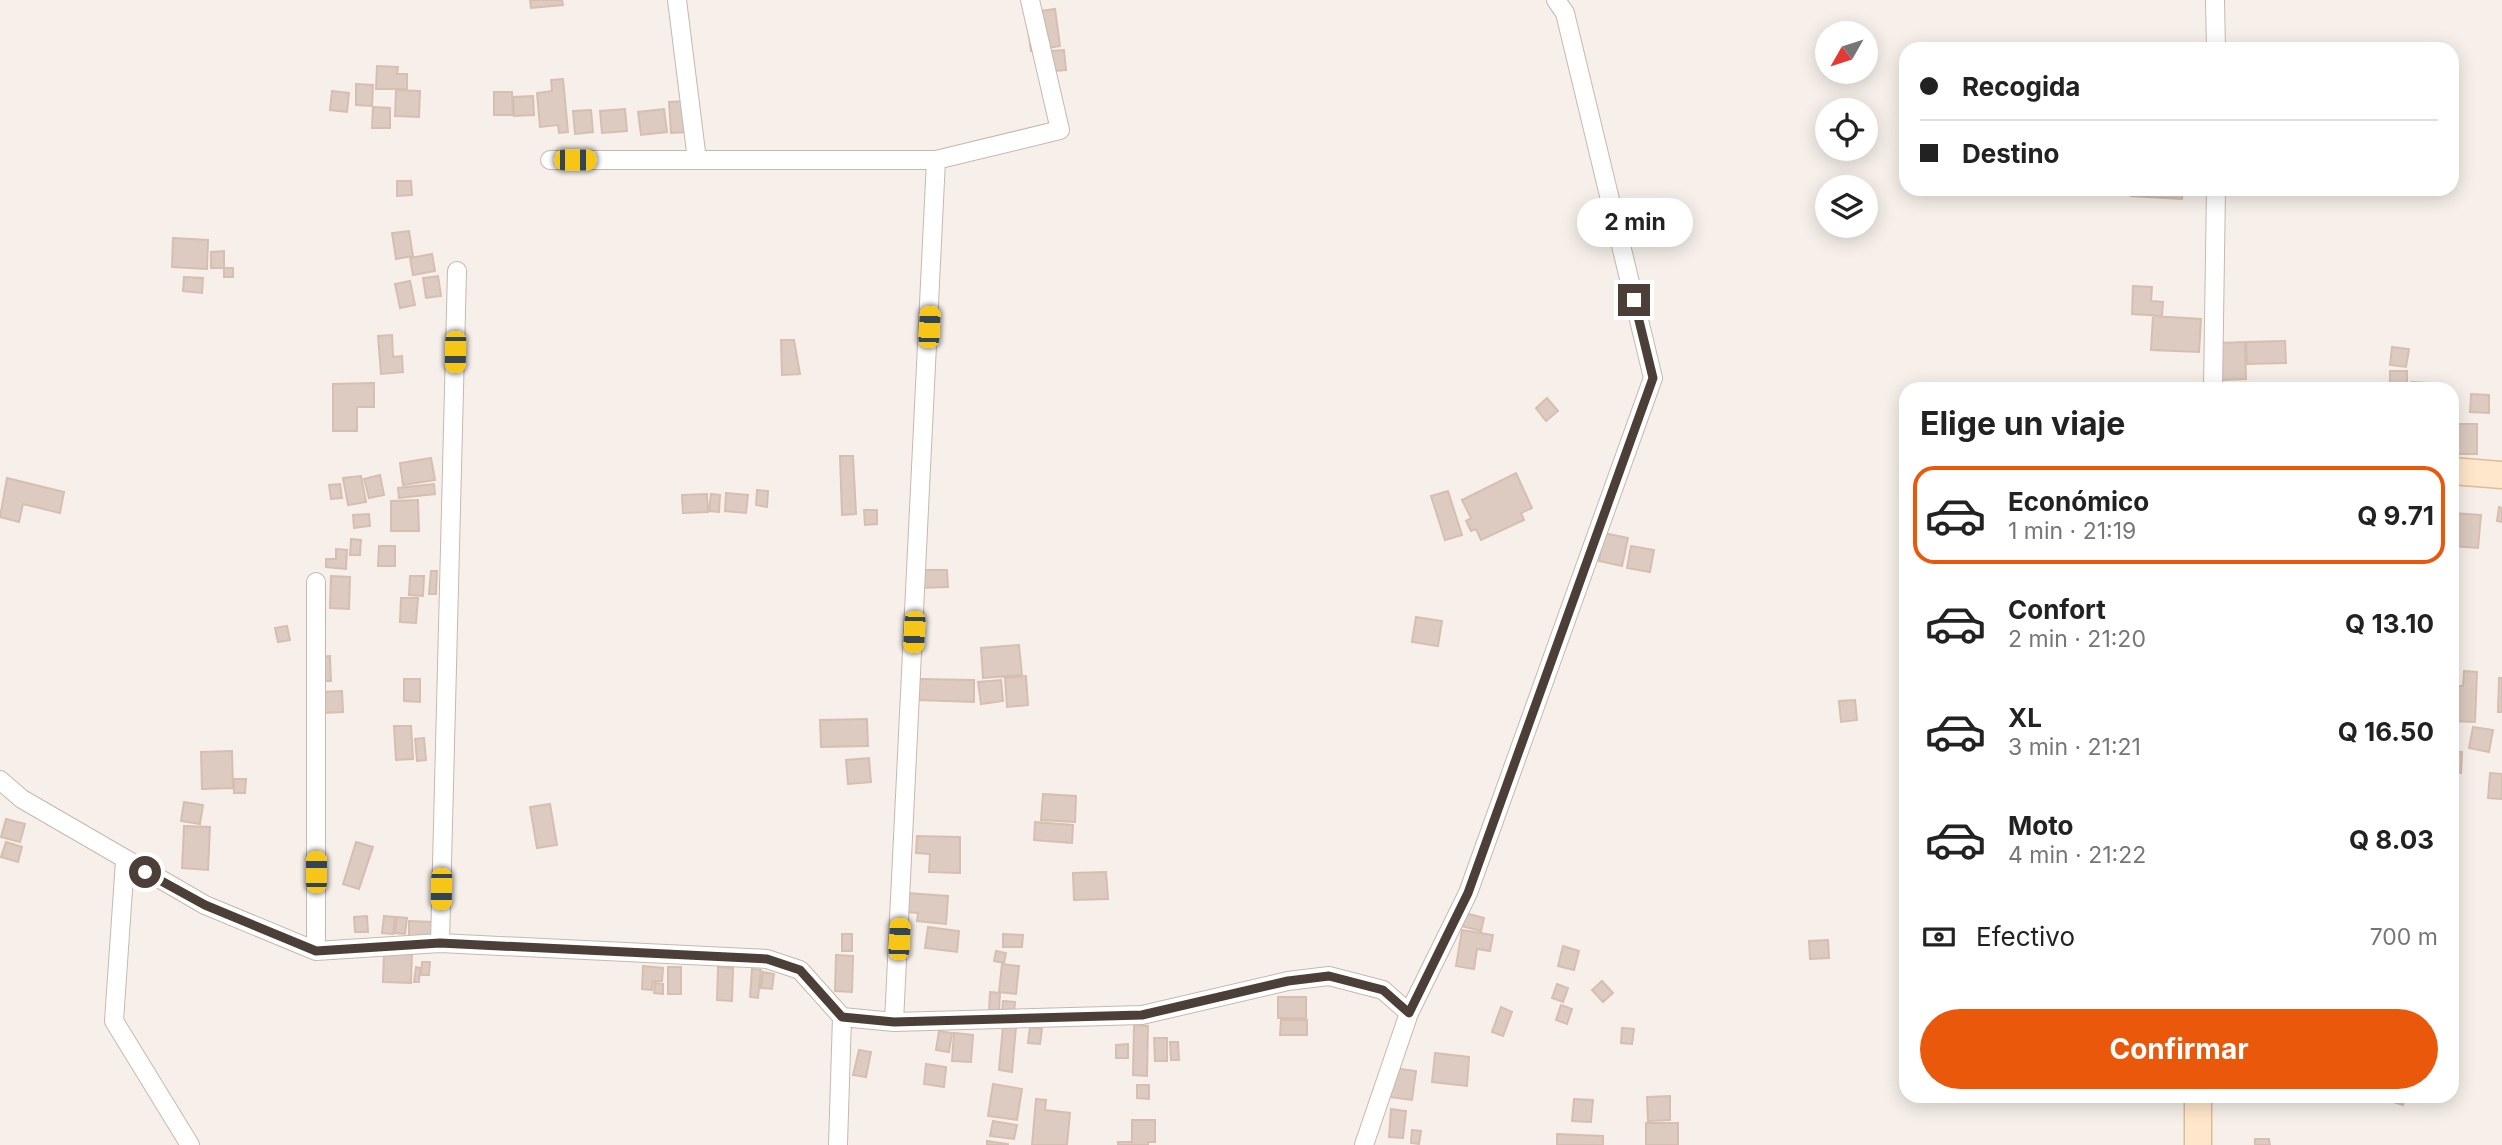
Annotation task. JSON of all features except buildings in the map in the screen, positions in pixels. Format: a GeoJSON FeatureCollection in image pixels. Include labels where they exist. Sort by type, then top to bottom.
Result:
{"type":"FeatureCollection","features":[{"type":"Feature","properties":{"kind":"street"},"geometry":{"type":"LineString","coordinates":[[677,0],[697,160]]}},
{"type":"Feature","properties":{"kind":"street"},"geometry":{"type":"LineString","coordinates":[[550,160],[936,160],[1060,130],[1030,0]]}},
{"type":"Feature","properties":{"kind":"street"},"geometry":{"type":"LineString","coordinates":[[1364,1145],[1409,1013],[1468,893],[1653,378],[1565,13],[1556,0]]}},
{"type":"Feature","properties":{"kind":"street"},"geometry":{"type":"LineString","coordinates":[[2215,0],[2216,42]]}},
{"type":"Feature","properties":{"kind":"street"},"geometry":{"type":"LineString","coordinates":[[894,1022],[936,160]]}},
{"type":"Feature","properties":{"kind":"street"},"geometry":{"type":"LineString","coordinates":[[2213,382],[2216,196]]}},
{"type":"Feature","properties":{"kind":"street"},"geometry":{"type":"LineString","coordinates":[[440,943],[457,271]]}},
{"type":"Feature","properties":{"kind":"street"},"geometry":{"type":"LineString","coordinates":[[2459,472],[2502,475]]}},
{"type":"Feature","properties":{"kind":"street"},"geometry":{"type":"LineString","coordinates":[[316,582],[316,951]]}},
{"type":"Feature","properties":{"kind":"street"},"geometry":{"type":"LineString","coordinates":[[0,780],[22,799],[205,905],[316,951],[440,943],[767,959],[800,970],[842,1017],[894,1022],[1142,1015],[1288,981],[1329,976],[1383,990],[1409,1013]]}},
{"type":"Feature","properties":{"kind":"street"},"geometry":{"type":"LineString","coordinates":[[125,861],[114,1021],[190,1145]]}},
{"type":"Feature","properties":{"kind":"street"},"geometry":{"type":"LineString","coordinates":[[838,1145],[842,1017]]}},
{"type":"Feature","properties":{"kind":"street"},"geometry":{"type":"LineString","coordinates":[[2198,1103],[2198,1145]]}},
{"type":"Feature","properties":{"kind":"route"},"geometry":{"type":"LineString","coordinates":[[145,872],[205,905],[316,951],[440,943],[767,959],[800,970],[842,1017],[894,1022],[1142,1015],[1288,981],[1329,976],[1383,990],[1409,1013],[1468,893],[1653,378],[1634,300]]}}]}
